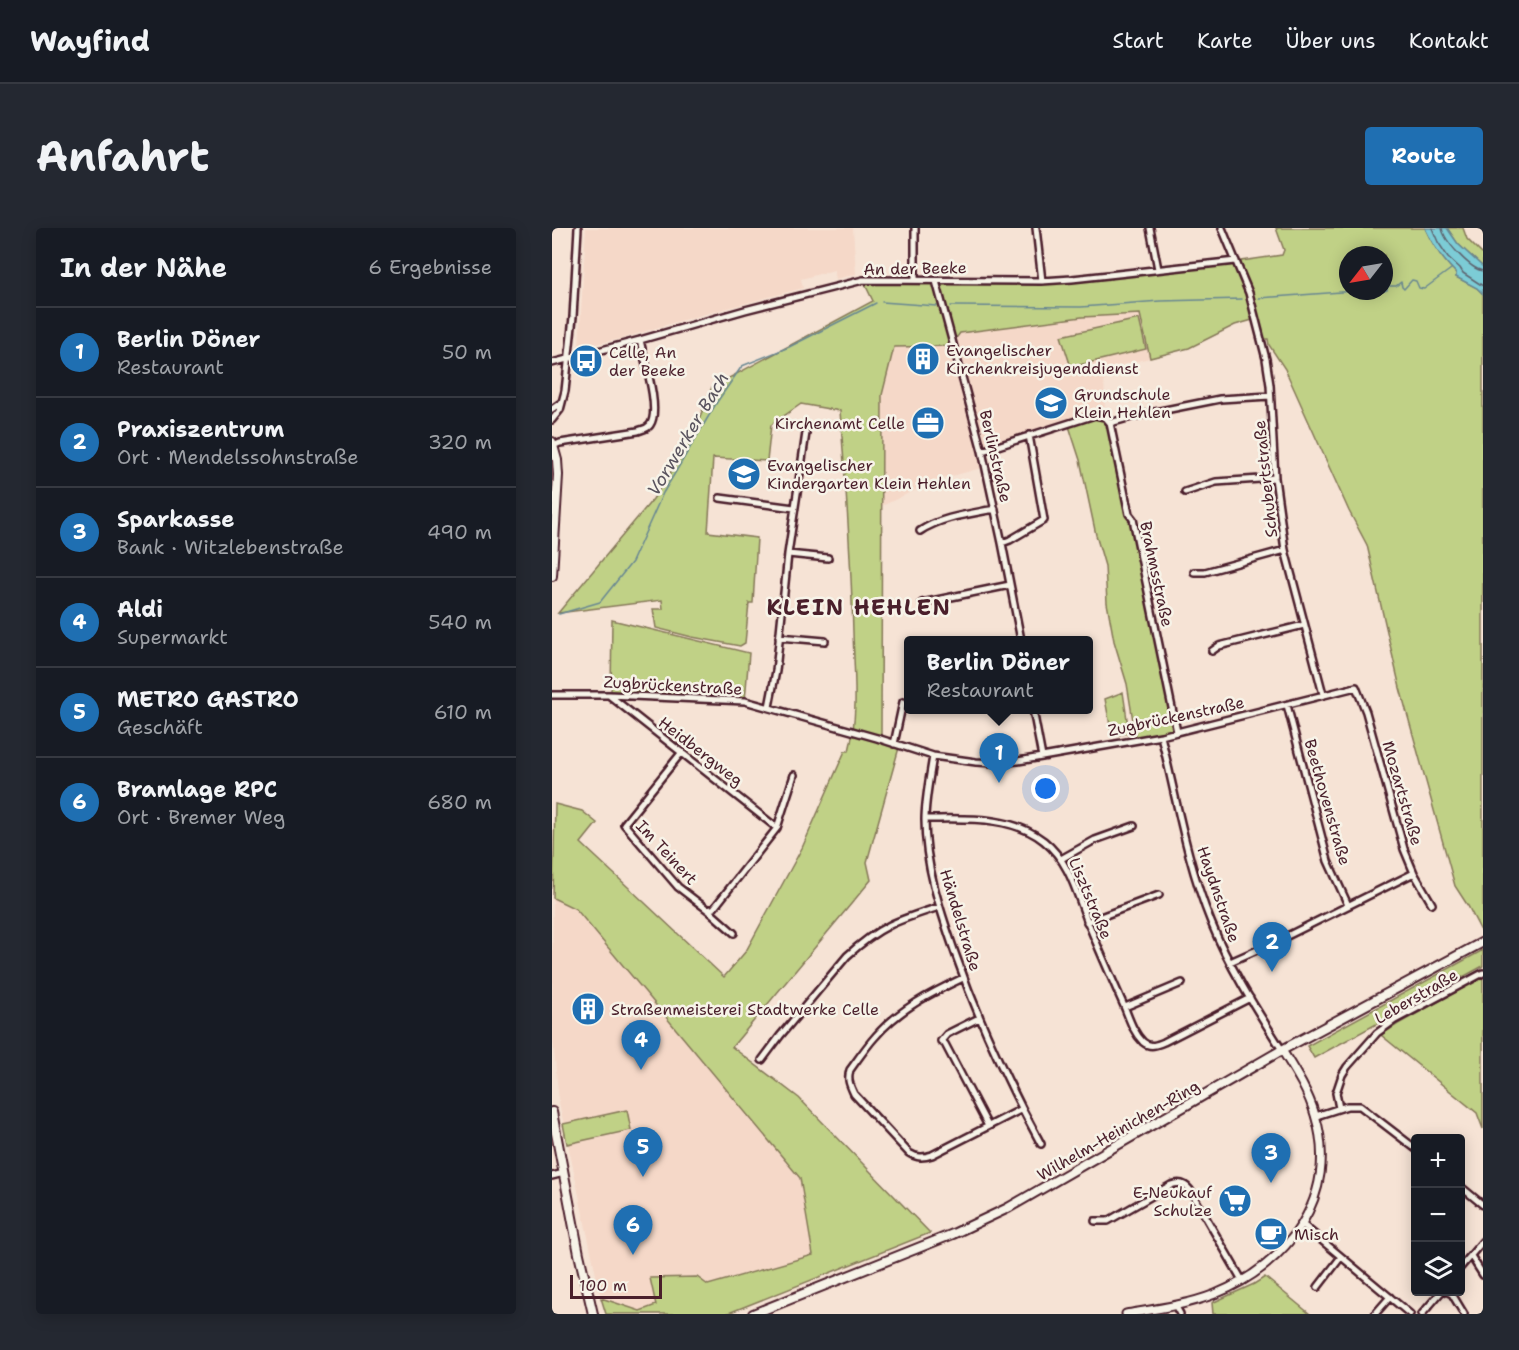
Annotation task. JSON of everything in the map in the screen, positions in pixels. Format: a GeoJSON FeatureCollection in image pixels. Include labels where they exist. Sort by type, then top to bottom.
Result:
{"type":"FeatureCollection","features":[{"type":"Feature","properties":{"kind":"main road"},"geometry":{"type":"LineString","coordinates":[[552,576],[558,475],[553,444]]}},
{"type":"Feature","properties":{"kind":"main road","name":"Wilhelm-Heinichen-Ring"},"geometry":{"type":"LineString","coordinates":[[753,1314],[953,1234],[1008,1208],[1282,1050],[1483,942]]}},
{"type":"Feature","properties":{"kind":"main road"},"geometry":{"type":"LineString","coordinates":[[552,1112],[579,1254],[594,1314]]}},
{"type":"Feature","properties":{"kind":"street"},"geometry":{"type":"LineString","coordinates":[[552,420],[560,410],[568,360],[578,228]]}},
{"type":"Feature","properties":{"kind":"street"},"geometry":{"type":"LineString","coordinates":[[915,228],[915,280]]}},
{"type":"Feature","properties":{"kind":"street"},"geometry":{"type":"LineString","coordinates":[[1036,228],[1042,281]]}},
{"type":"Feature","properties":{"kind":"street"},"geometry":{"type":"LineString","coordinates":[[1150,228],[1158,269]]}},
{"type":"Feature","properties":{"kind":"street","name":"Schubertstraße"},"geometry":{"type":"LineString","coordinates":[[1222,228],[1249,293],[1262,339],[1270,396],[1275,478],[1286,550],[1323,694]]}},
{"type":"Feature","properties":{"kind":"street","name":"An der Beeke"},"geometry":{"type":"LineString","coordinates":[[552,363],[863,280],[1042,281],[1236,261]]}},
{"type":"Feature","properties":{"kind":"street","name":"Berlinstraße"},"geometry":{"type":"LineString","coordinates":[[936,280],[982,451],[1020,636]]}},
{"type":"Feature","properties":{"kind":"street"},"geometry":{"type":"LineString","coordinates":[[553,444],[648,428],[655,414],[640,340]]}},
{"type":"Feature","properties":{"kind":"street"},"geometry":{"type":"LineString","coordinates":[[982,451],[1095,415],[1105,417],[1110,423],[1220,399],[1270,396]]}},
{"type":"Feature","properties":{"kind":"street"},"geometry":{"type":"LineString","coordinates":[[552,409],[562,402]]}},
{"type":"Feature","properties":{"kind":"street","name":"Brahmsstraße"},"geometry":{"type":"LineString","coordinates":[[1110,423],[1177,732]]}},
{"type":"Feature","properties":{"kind":"street"},"geometry":{"type":"LineString","coordinates":[[769,707],[776,671],[788,554],[806,433]]}},
{"type":"Feature","properties":{"kind":"street"},"geometry":{"type":"LineString","coordinates":[[1002,543],[1044,520],[1029,435]]}},
{"type":"Feature","properties":{"kind":"street"},"geometry":{"type":"LineString","coordinates":[[1185,492],[1216,482],[1275,478]]}},
{"type":"Feature","properties":{"kind":"street"},"geometry":{"type":"LineString","coordinates":[[720,498],[794,508]]}},
{"type":"Feature","properties":{"kind":"street"},"geometry":{"type":"LineString","coordinates":[[920,531],[931,524],[995,509]]}},
{"type":"Feature","properties":{"kind":"street"},"geometry":{"type":"LineString","coordinates":[[1194,572],[1205,572],[1286,550]]}},
{"type":"Feature","properties":{"kind":"street"},"geometry":{"type":"LineString","coordinates":[[788,554],[828,558]]}},
{"type":"Feature","properties":{"kind":"street"},"geometry":{"type":"LineString","coordinates":[[922,603],[1010,585]]}},
{"type":"Feature","properties":{"kind":"street"},"geometry":{"type":"LineString","coordinates":[[1212,651],[1219,645],[1304,625]]}},
{"type":"Feature","properties":{"kind":"street"},"geometry":{"type":"LineString","coordinates":[[779,637],[825,641]]}},
{"type":"Feature","properties":{"kind":"street","name":"Zugbrückenstraße"},"geometry":{"type":"LineString","coordinates":[[552,695],[745,701],[933,756],[994,763],[1042,758],[1161,736],[1356,687]]}},
{"type":"Feature","properties":{"kind":"street","name":"Mozartstraße"},"geometry":{"type":"LineString","coordinates":[[1356,687],[1366,712],[1404,849],[1414,873],[1432,904]]}},
{"type":"Feature","properties":{"kind":"street","name":"Heidbergweg"},"geometry":{"type":"LineString","coordinates":[[609,695],[777,828]]}},
{"type":"Feature","properties":{"kind":"street"},"geometry":{"type":"LineString","coordinates":[[894,744],[903,702]]}},
{"type":"Feature","properties":{"kind":"street","name":"Beethovenstraße"},"geometry":{"type":"LineString","coordinates":[[1287,705],[1328,861],[1348,905]]}},
{"type":"Feature","properties":{"kind":"street"},"geometry":{"type":"LineString","coordinates":[[1034,714],[1042,758]]}},
{"type":"Feature","properties":{"kind":"street","name":"Haydnstraße"},"geometry":{"type":"LineString","coordinates":[[1161,736],[1197,881],[1211,921],[1230,962],[1282,1050]]}},
{"type":"Feature","properties":{"kind":"street","name":"Im Teinert"},"geometry":{"type":"LineString","coordinates":[[682,752],[624,824],[678,887],[734,933]]}},
{"type":"Feature","properties":{"kind":"street","name":"Händelstraße"},"geometry":{"type":"LineString","coordinates":[[933,756],[925,819],[928,856],[939,907],[979,1018],[1041,1144]]}},
{"type":"Feature","properties":{"kind":"street"},"geometry":{"type":"LineString","coordinates":[[708,910],[714,908],[777,828],[794,775]]}},
{"type":"Feature","properties":{"kind":"street","name":"Lisztstraße"},"geometry":{"type":"LineString","coordinates":[[925,819],[995,821],[1011,824],[1026,830],[1044,842],[1061,859],[1074,884],[1087,922],[1135,1031],[1149,1046],[1156,1046],[1250,998]]}},
{"type":"Feature","properties":{"kind":"street"},"geometry":{"type":"LineString","coordinates":[[1061,859],[1095,840],[1134,826]]}},
{"type":"Feature","properties":{"kind":"street"},"geometry":{"type":"LineString","coordinates":[[1230,962],[1414,873]]}},
{"type":"Feature","properties":{"kind":"street"},"geometry":{"type":"LineString","coordinates":[[1087,922],[1160,895]]}},
{"type":"Feature","properties":{"kind":"street"},"geometry":{"type":"LineString","coordinates":[[762,1060],[839,965],[859,944],[887,925],[939,907]]}},
{"type":"Feature","properties":{"kind":"street","name":"Leberstraße"},"geometry":{"type":"LineString","coordinates":[[1339,1108],[1336,1093],[1342,1075],[1377,1033],[1395,1020],[1483,973]]}},
{"type":"Feature","properties":{"kind":"street"},"geometry":{"type":"LineString","coordinates":[[963,978],[922,999],[890,1022],[850,1070],[849,1083],[854,1094],[909,1153],[916,1157],[924,1158],[932,1155],[1022,1109]]}},
{"type":"Feature","properties":{"kind":"street"},"geometry":{"type":"LineString","coordinates":[[1125,1007],[1182,983]]}},
{"type":"Feature","properties":{"kind":"street"},"geometry":{"type":"LineString","coordinates":[[979,1018],[947,1034],[941,1041],[945,1044],[988,1126]]}},
{"type":"Feature","properties":{"kind":"street"},"geometry":{"type":"LineString","coordinates":[[1126,1314],[1175,1305],[1217,1293],[1260,1270],[1275,1258],[1293,1239],[1302,1224],[1317,1193],[1322,1153],[1316,1116],[1310,1100],[1282,1050]]}},
{"type":"Feature","properties":{"kind":"street"},"geometry":{"type":"LineString","coordinates":[[1316,1116],[1339,1108],[1360,1106],[1411,1145]]}},
{"type":"Feature","properties":{"kind":"street"},"geometry":{"type":"LineString","coordinates":[[552,1176],[564,1173]]}},
{"type":"Feature","properties":{"kind":"street"},"geometry":{"type":"LineString","coordinates":[[1095,1221],[1108,1221],[1171,1185],[1182,1183],[1190,1190],[1242,1280]]}},
{"type":"Feature","properties":{"kind":"street"},"geometry":{"type":"LineString","coordinates":[[1463,1188],[1483,1204]]}},
{"type":"Feature","properties":{"kind":"street"},"geometry":{"type":"LineString","coordinates":[[1302,1224],[1410,1314]]}},
{"type":"Feature","properties":{"kind":"street"},"geometry":{"type":"LineString","coordinates":[[1465,1263],[1483,1241]]}},
{"type":"Feature","properties":{"kind":"street"},"geometry":{"type":"LineString","coordinates":[[1471,1256],[1483,1275]]}},
{"type":"Feature","properties":{"kind":"street"},"geometry":{"type":"LineString","coordinates":[[1318,1287],[1341,1257]]}},
{"type":"Feature","properties":{"kind":"street"},"geometry":{"type":"LineString","coordinates":[[1422,1314],[1438,1296]]}},
{"type":"Feature","properties":{"kind":"street"},"geometry":{"type":"LineString","coordinates":[[1453,1296],[1464,1314]]}},
{"type":"Feature","properties":{"kind":"street"},"geometry":{"type":"LineString","coordinates":[[1375,1314],[1390,1297]]}},
{"type":"Feature","properties":{"kind":"street"},"geometry":{"type":"LineString","coordinates":[[1175,1305],[1180,1314]]}},
{"type":"Feature","properties":{"kind":"shaded area"},"geometry":{"type":"Polygon","coordinates":[[[586,228],[853,228],[856,274],[836,279],[834,270],[801,279],[803,288],[621,339],[579,347],[586,228]]]}},
{"type":"Feature","properties":{"kind":"shaded area"},"geometry":{"type":"Polygon","coordinates":[[[1140,314],[1150,358],[1104,369],[1105,417],[1095,415],[982,451],[985,467],[934,481],[882,506],[882,395],[894,347],[954,346],[952,338],[960,333],[1082,317],[1140,314]]]}},
{"type":"Feature","properties":{"kind":"shaded area"},"geometry":{"type":"Polygon","coordinates":[[[553,898],[576,909],[800,1178],[813,1256],[708,1285],[650,1278],[656,1305],[640,1311],[601,1298],[559,1102],[552,1028],[553,898]]]}},
{"type":"Feature","properties":{"kind":"green space"},"geometry":{"type":"Polygon","coordinates":[[[1276,228],[1425,228],[1438,252],[1456,273],[1456,277],[1477,288],[1483,294],[1483,930],[1481,931],[1455,886],[1400,688],[1367,545],[1349,511],[1285,369],[1269,345],[1268,339],[1262,339],[1256,319],[1235,325],[1189,348],[1150,358],[1140,314],[1082,317],[960,333],[957,337],[952,338],[955,346],[894,347],[882,395],[881,739],[900,744],[867,862],[871,880],[732,1047],[799,1098],[930,1233],[726,1314],[606,1314],[601,1298],[640,1311],[656,1305],[650,1278],[697,1277],[708,1285],[813,1255],[800,1178],[576,909],[553,898],[555,804],[582,811],[597,823],[581,843],[724,977],[746,951],[802,848],[845,751],[849,751],[852,737],[855,677],[850,549],[840,411],[801,404],[771,425],[767,461],[713,458],[708,532],[757,538],[753,603],[749,603],[745,643],[740,646],[656,628],[653,609],[663,609],[662,600],[558,613],[653,499],[688,446],[712,387],[873,301],[863,280],[1042,281],[1166,272],[1282,255],[1284,250],[1276,228]]]}},
{"type":"Feature","properties":{"kind":"green space"},"geometry":{"type":"Polygon","coordinates":[[[1447,228],[1463,228],[1467,239],[1483,255],[1483,267],[1458,244],[1447,228]]]}},
{"type":"Feature","properties":{"kind":"green space"},"geometry":{"type":"Polygon","coordinates":[[[1139,319],[1146,349],[1071,367],[1061,336],[1139,319]]]}},
{"type":"Feature","properties":{"kind":"green space"},"geometry":{"type":"Polygon","coordinates":[[[1095,415],[1105,417],[1110,423],[1133,519],[1177,732],[1136,739],[1127,684],[1114,641],[1107,603],[1105,566],[1080,460],[1068,423],[1095,415]]]}},
{"type":"Feature","properties":{"kind":"green space"},"geometry":{"type":"Polygon","coordinates":[[[612,620],[749,653],[745,701],[611,691],[612,620]]]}},
{"type":"Feature","properties":{"kind":"green space"},"geometry":{"type":"Polygon","coordinates":[[[1123,692],[1129,733],[1112,736],[1105,699],[1123,692]]]}},
{"type":"Feature","properties":{"kind":"green space"},"geometry":{"type":"Polygon","coordinates":[[[1483,950],[1483,966],[1314,1058],[1307,1046],[1483,950]]]}},
{"type":"Feature","properties":{"kind":"green space"},"geometry":{"type":"Polygon","coordinates":[[[1483,977],[1483,1129],[1477,1113],[1381,1035],[1483,977]]]}},
{"type":"Feature","properties":{"kind":"green space"},"geometry":{"type":"Polygon","coordinates":[[[627,1110],[631,1130],[567,1144],[563,1124],[627,1110]]]}},
{"type":"Feature","properties":{"kind":"green space"},"geometry":{"type":"Polygon","coordinates":[[[1265,1277],[1310,1314],[1213,1314],[1212,1303],[1265,1277]]]}},
{"type":"Feature","properties":{"kind":"water"},"geometry":{"type":"Polygon","coordinates":[[[1425,228],[1447,228],[1458,244],[1483,267],[1483,294],[1477,288],[1456,277],[1456,273],[1438,252],[1425,228]]]}},
{"type":"Feature","properties":{"kind":"waterway","name":"Vorwerker Bach"},"geometry":{"type":"LineString","coordinates":[[1393,286],[1401,282],[1404,289],[1412,280],[1416,281],[1419,288],[1424,289],[1451,269]]}},
{"type":"Feature","properties":{"kind":"waterway","name":"Vorwerker Bach"},"geometry":{"type":"LineString","coordinates":[[1259,298],[1339,292]]}},
{"type":"Feature","properties":{"kind":"waterway","name":"Vorwerker Bach"},"geometry":{"type":"LineString","coordinates":[[951,306],[1081,307],[1160,301],[1242,299]]}},
{"type":"Feature","properties":{"kind":"waterway","name":"Vorwerker Bach"},"geometry":{"type":"LineString","coordinates":[[882,302],[937,306]]}},
{"type":"Feature","properties":{"kind":"waterway","name":"Vorwerker Bach"},"geometry":{"type":"LineString","coordinates":[[559,614],[600,602],[632,562],[663,493],[717,402],[742,366],[789,347],[876,303]]}},
{"type":"Feature","properties":{"kind":"place","name":"Evangelischer Kirchenkreisjugenddienst"},"geometry":{"type":"Point","coordinates":[923,359]}},
{"type":"Feature","properties":{"kind":"place","name":"Celle, An der Beeke"},"geometry":{"type":"Point","coordinates":[586,361]}},
{"type":"Feature","properties":{"kind":"place","name":"Grundschule Klein Hehlen"},"geometry":{"type":"Point","coordinates":[1051,403]}},
{"type":"Feature","properties":{"kind":"place","name":"Kirchenamt Celle"},"geometry":{"type":"Point","coordinates":[928,423]}},
{"type":"Feature","properties":{"kind":"place","name":"Evangelischer Kindergarten Klein Hehlen"},"geometry":{"type":"Point","coordinates":[744,474]}},
{"type":"Feature","properties":{"kind":"place","name":"Berlin Döner"},"geometry":{"type":"Point","coordinates":[999,783]}},
{"type":"Feature","properties":{"kind":"place","name":"Praxiszentrum"},"geometry":{"type":"Point","coordinates":[1272,972]}},
{"type":"Feature","properties":{"kind":"place","name":"Straßenmeisterei Stadtwerke Celle"},"geometry":{"type":"Point","coordinates":[588,1009]}},
{"type":"Feature","properties":{"kind":"place","name":"Aldi"},"geometry":{"type":"Point","coordinates":[641,1070]}},
{"type":"Feature","properties":{"kind":"place","name":"METRO GASTRO"},"geometry":{"type":"Point","coordinates":[643,1177]}},
{"type":"Feature","properties":{"kind":"place","name":"Sparkasse"},"geometry":{"type":"Point","coordinates":[1271,1183]}},
{"type":"Feature","properties":{"kind":"place","name":"E-Neukauf Schulze"},"geometry":{"type":"Point","coordinates":[1235,1201]}},
{"type":"Feature","properties":{"kind":"place","name":"Misch"},"geometry":{"type":"Point","coordinates":[1271,1234]}},
{"type":"Feature","properties":{"kind":"place","name":"Bramlage RPC"},"geometry":{"type":"Point","coordinates":[633,1255]}},
{"type":"Feature","properties":{"kind":"district","name":"KLEIN HEHLEN"},"geometry":{"type":"Point","coordinates":[859,607]}}]}
